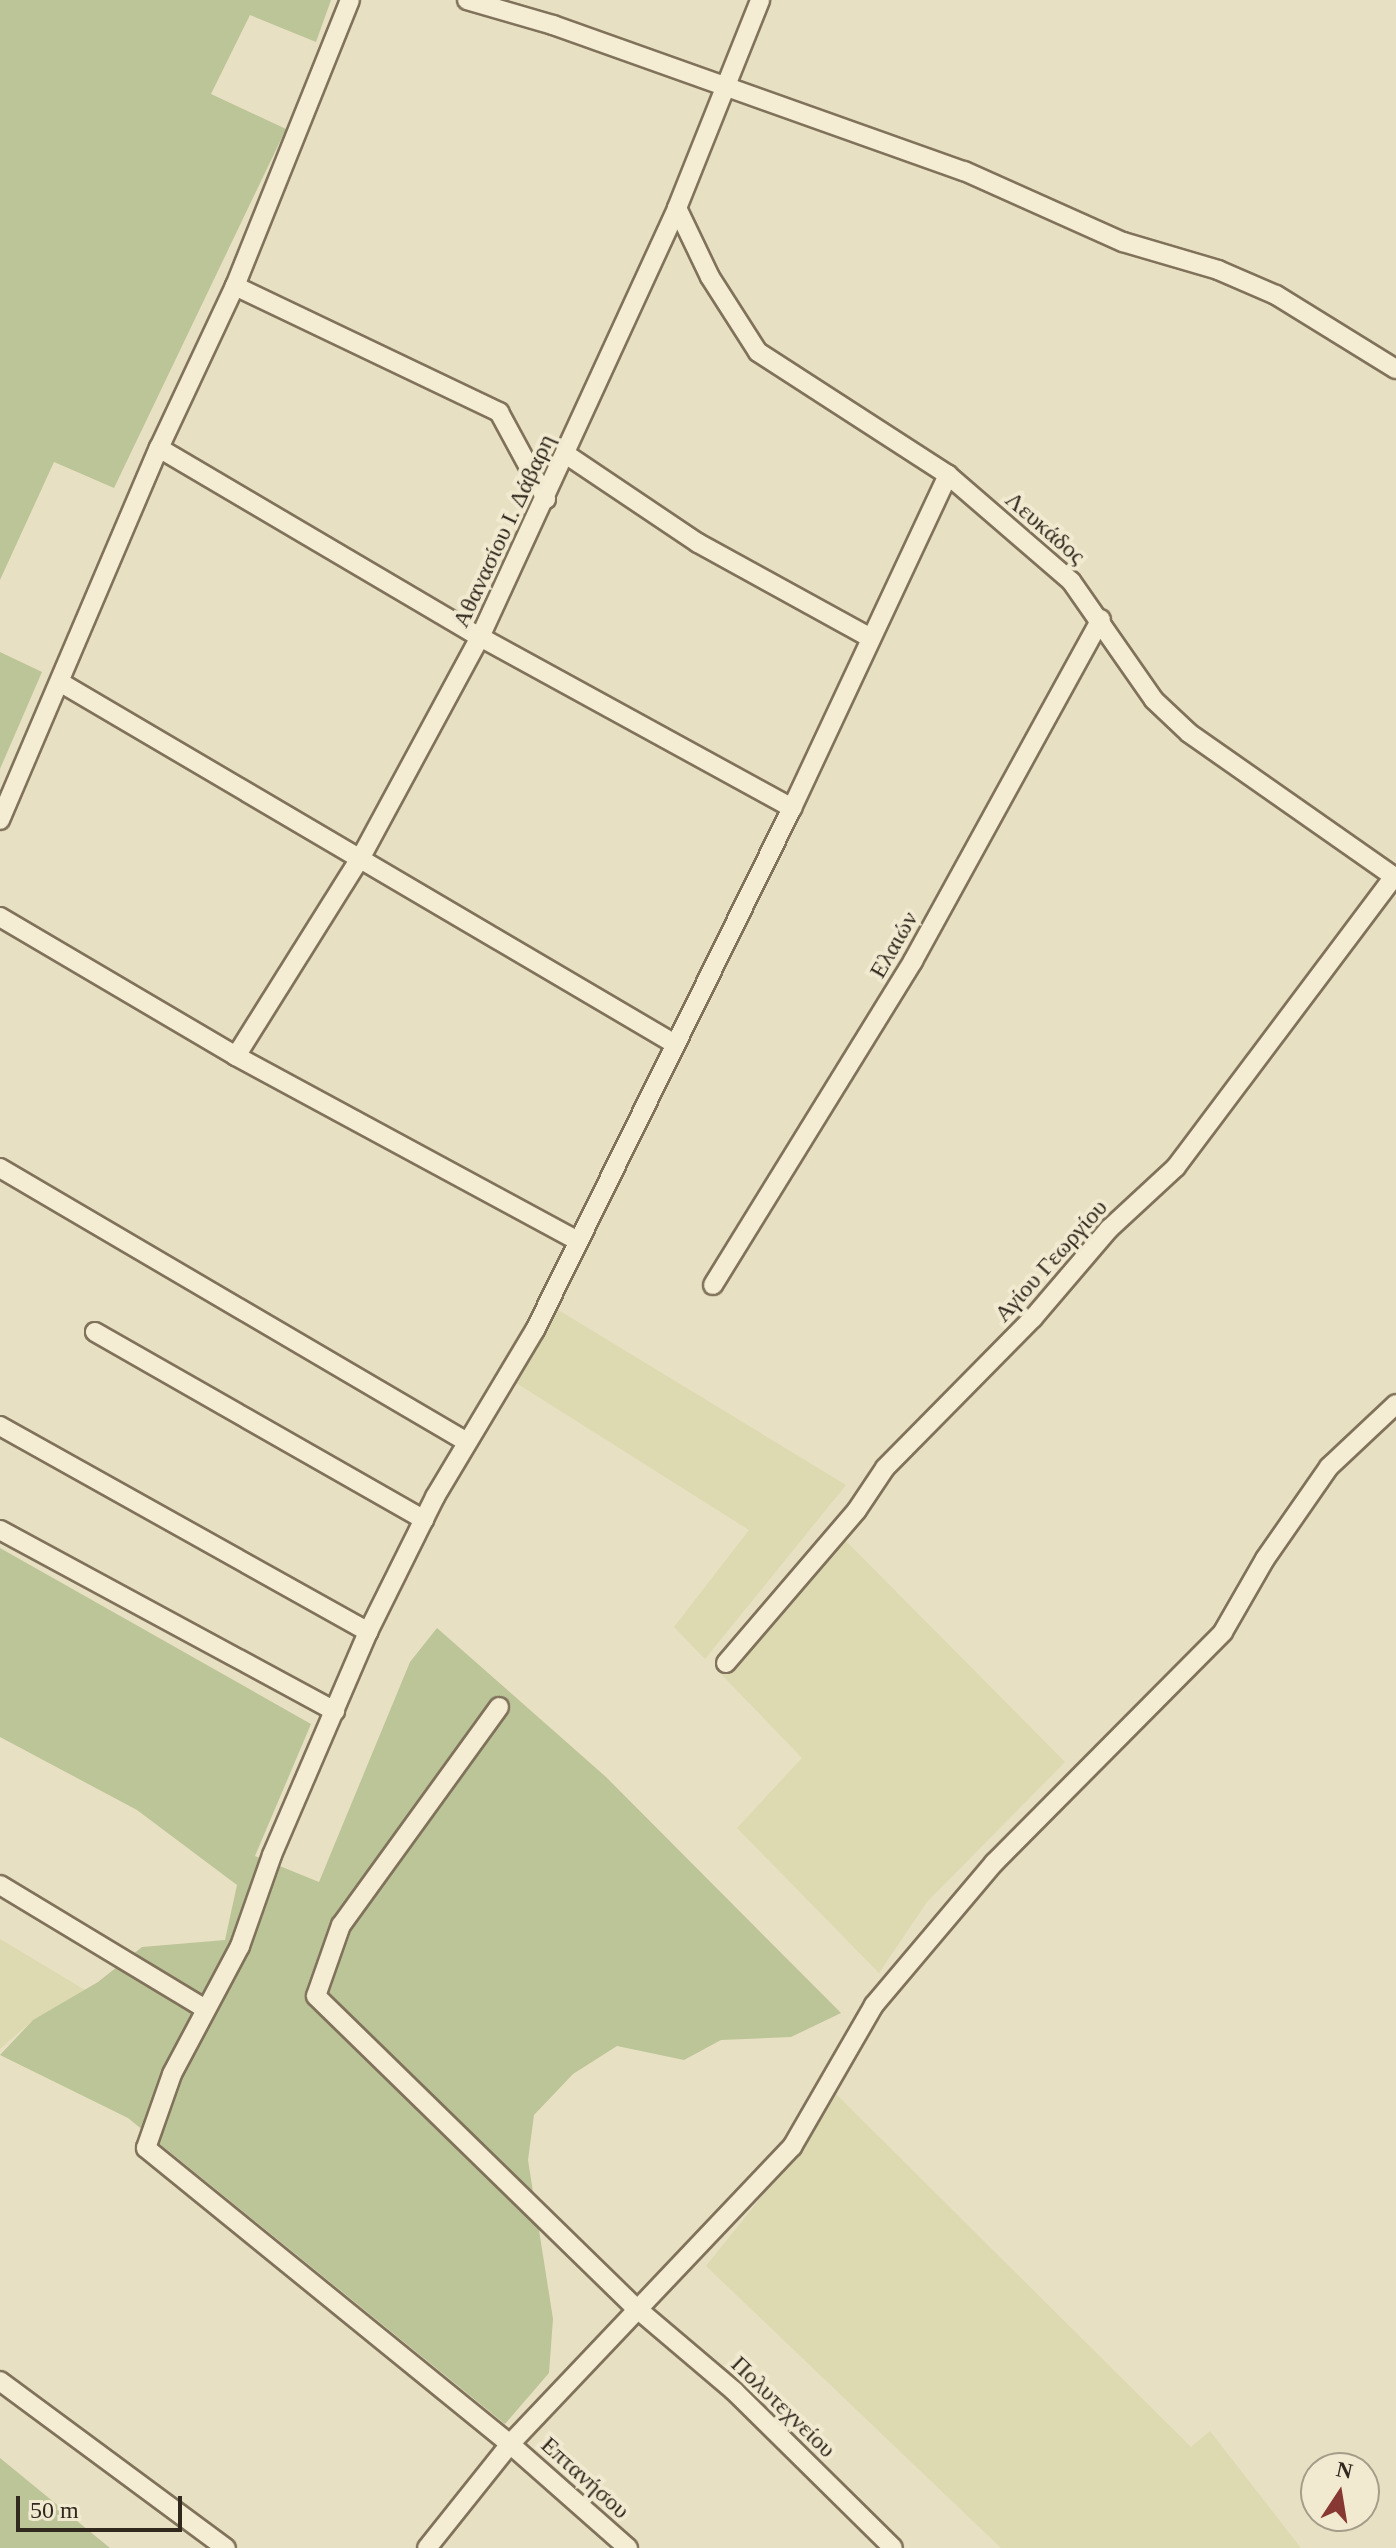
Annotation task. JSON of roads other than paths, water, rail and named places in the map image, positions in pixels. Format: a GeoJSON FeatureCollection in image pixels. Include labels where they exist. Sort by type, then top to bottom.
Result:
{"type":"FeatureCollection","features":[{"type":"Feature","properties":{"kind":"street"},"geometry":{"type":"LineString","coordinates":[[0,820],[63,684],[159,448],[235,286],[350,0]]}},
{"type":"Feature","properties":{"kind":"street"},"geometry":{"type":"LineString","coordinates":[[467,0],[725,86],[964,171],[1123,242],[1218,270],[1276,295],[1396,369]]}},
{"type":"Feature","properties":{"kind":"street","name":"Αθανασίου Ι. Δάβαρη"},"geometry":{"type":"LineString","coordinates":[[236,1056],[361,857],[480,637],[567,455],[677,208],[760,0]]}},
{"type":"Feature","properties":{"kind":"street","name":"Λευκάδος"},"geometry":{"type":"LineString","coordinates":[[677,208],[710,277],[758,352],[948,475],[1071,581],[1101,619],[1154,700],[1189,733],[1395,878]]}},
{"type":"Feature","properties":{"kind":"street"},"geometry":{"type":"LineString","coordinates":[[235,286],[499,412],[546,499]]}},
{"type":"Feature","properties":{"kind":"street"},"geometry":{"type":"LineString","coordinates":[[159,448],[480,637],[792,808]]}},
{"type":"Feature","properties":{"kind":"street"},"geometry":{"type":"LineString","coordinates":[[567,455],[698,543],[871,638]]}},
{"type":"Feature","properties":{"kind":"street"},"geometry":{"type":"LineString","coordinates":[[0,1885],[204,2008],[240,1946],[272,1855],[368,1632],[467,1442],[535,1330],[792,808],[948,475]]}},
{"type":"Feature","properties":{"kind":"street","name":"Ελαιών"},"geometry":{"type":"LineString","coordinates":[[713,1285],[913,961],[1101,619]]}},
{"type":"Feature","properties":{"kind":"street"},"geometry":{"type":"LineString","coordinates":[[63,684],[675,1044]]}},
{"type":"Feature","properties":{"kind":"street","name":"Αγίου Γεωργίου"},"geometry":{"type":"LineString","coordinates":[[726,1663],[857,1510],[885,1468],[1033,1318],[1109,1229],[1176,1167],[1395,878]]}},
{"type":"Feature","properties":{"kind":"street"},"geometry":{"type":"LineString","coordinates":[[0,917],[236,1056],[578,1241]]}},
{"type":"Feature","properties":{"kind":"street"},"geometry":{"type":"LineString","coordinates":[[0,1168],[467,1442]]}},
{"type":"Feature","properties":{"kind":"street"},"geometry":{"type":"LineString","coordinates":[[95,1332],[424,1520]]}},
{"type":"Feature","properties":{"kind":"street"},"geometry":{"type":"LineString","coordinates":[[427,2548],[510,2444],[635,2307],[792,2147],[874,2005],[994,1863],[1223,1632],[1265,1559],[1329,1467],[1396,1404]]}},
{"type":"Feature","properties":{"kind":"street"},"geometry":{"type":"LineString","coordinates":[[0,1426],[368,1632]]}},
{"type":"Feature","properties":{"kind":"street"},"geometry":{"type":"LineString","coordinates":[[0,1530],[335,1711]]}},
{"type":"Feature","properties":{"kind":"street","name":"Πολυτεχνείου"},"geometry":{"type":"LineString","coordinates":[[499,1707],[341,1925],[316,1996],[635,2307],[734,2391],[893,2548]]}},
{"type":"Feature","properties":{"kind":"street","name":"Επτανήσου"},"geometry":{"type":"LineString","coordinates":[[204,2008],[172,2074],[146,2148],[510,2444],[628,2548]]}},
{"type":"Feature","properties":{"kind":"street"},"geometry":{"type":"LineString","coordinates":[[0,2381],[226,2548]]}}]}
